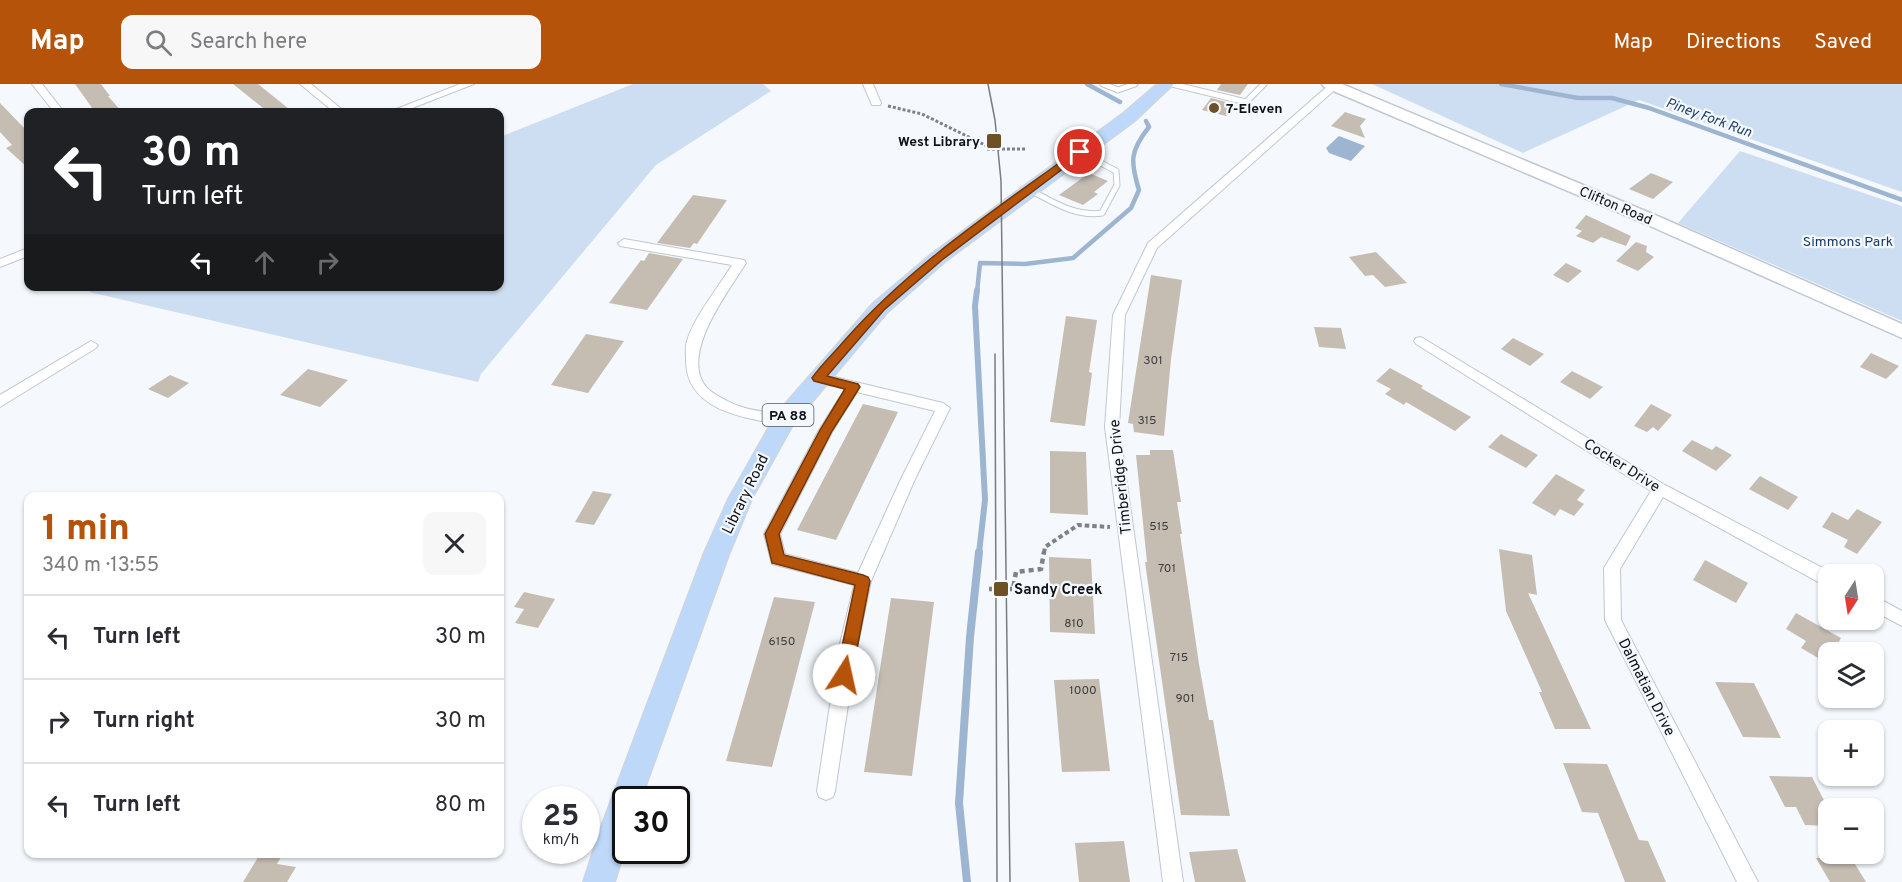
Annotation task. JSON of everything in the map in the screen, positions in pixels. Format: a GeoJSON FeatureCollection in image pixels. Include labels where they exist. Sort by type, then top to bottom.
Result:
{"type":"FeatureCollection","features":[{"type":"Feature","properties":{"kind":"main road","name":"Library Road"},"geometry":{"type":"LineString","coordinates":[[599,882],[626,798],[716,555],[740,499],[783,420],[880,308],[938,258],[1146,104],[1166,84]]}},
{"type":"Feature","properties":{"kind":"main road","name":"Clifton Road"},"geometry":{"type":"LineString","coordinates":[[1331,85],[1656,222],[1902,332]]}},
{"type":"Feature","properties":{"kind":"street"},"geometry":{"type":"LineString","coordinates":[[37,84],[56,108]]}},
{"type":"Feature","properties":{"kind":"street"},"geometry":{"type":"LineString","coordinates":[[305,84],[335,108]]}},
{"type":"Feature","properties":{"kind":"street"},"geometry":{"type":"LineString","coordinates":[[405,108],[468,84]]}},
{"type":"Feature","properties":{"kind":"street"},"geometry":{"type":"LineString","coordinates":[[868,84],[876,103]]}},
{"type":"Feature","properties":{"kind":"street","name":"Timberidge Drive"},"geometry":{"type":"LineString","coordinates":[[1173,882],[1112,427],[1119,315],[1152,246],[1331,85]]}},
{"type":"Feature","properties":{"kind":"street"},"geometry":{"type":"LineString","coordinates":[[624,243],[740,263],[700,327],[693,343],[693,373],[702,391],[736,411],[783,420]]}},
{"type":"Feature","properties":{"kind":"street"},"geometry":{"type":"LineString","coordinates":[[0,263],[24,254]]}},
{"type":"Feature","properties":{"kind":"street","name":"Cocker Drive"},"geometry":{"type":"LineString","coordinates":[[1421,341],[1660,489],[1818,574]]}},
{"type":"Feature","properties":{"kind":"street"},"geometry":{"type":"LineString","coordinates":[[0,402],[91,345]]}},
{"type":"Feature","properties":{"kind":"street"},"geometry":{"type":"LineString","coordinates":[[818,378],[943,408],[908,479],[863,581],[847,652],[826,790]]}},
{"type":"Feature","properties":{"kind":"street"},"geometry":{"type":"LineString","coordinates":[[853,387],[826,430],[772,534],[778,559],[863,581]]}},
{"type":"Feature","properties":{"kind":"street","name":"Dalmatian Drive"},"geometry":{"type":"LineString","coordinates":[[1660,489],[1612,568],[1613,620],[1748,882]]}},
{"type":"Feature","properties":{"kind":"street"},"geometry":{"type":"LineString","coordinates":[[1884,609],[1902,619]]}},
{"type":"Feature","properties":{"kind":"lane"},"geometry":{"type":"LineString","coordinates":[[1103,84],[1118,90],[1135,84]]}},
{"type":"Feature","properties":{"kind":"lane"},"geometry":{"type":"LineString","coordinates":[[1172,84],[1191,86],[1246,102],[1264,84]]}},
{"type":"Feature","properties":{"kind":"lane"},"geometry":{"type":"LineString","coordinates":[[1029,190],[1070,210],[1085,214],[1102,213],[1117,184],[1116,171],[1080,152]]}},
{"type":"Feature","properties":{"kind":"path"},"geometry":{"type":"LineString","coordinates":[[876,103],[922,114],[987,148],[1026,149]]}},
{"type":"Feature","properties":{"kind":"path"},"geometry":{"type":"LineString","coordinates":[[989,589],[1013,589],[1016,572],[1041,569],[1044,548],[1078,525],[1125,527]]}},
{"type":"Feature","properties":{"kind":"green space"},"geometry":{"type":"Polygon","coordinates":[[[633,84],[763,84],[771,91],[656,165],[481,374],[478,382],[89,292],[504,291],[504,135],[633,84]]]}},
{"type":"Feature","properties":{"kind":"green space"},"geometry":{"type":"Polygon","coordinates":[[[1372,84],[1902,84],[1902,192],[1639,100],[1523,153],[1372,84]]]}},
{"type":"Feature","properties":{"kind":"green space","name":"Simmons Park"},"geometry":{"type":"Polygon","coordinates":[[[1740,151],[1902,206],[1902,321],[1678,223],[1740,151]]]}},
{"type":"Feature","properties":{"kind":"shaded area"},"geometry":{"type":"Polygon","coordinates":[[[1339,136],[1365,146],[1351,161],[1329,153],[1326,148],[1339,136]]]}},
{"type":"Feature","properties":{"kind":"building"},"geometry":{"type":"Polygon","coordinates":[[[75,84],[101,84],[118,108],[92,108],[75,84]]]}},
{"type":"Feature","properties":{"kind":"building"},"geometry":{"type":"Polygon","coordinates":[[[233,84],[258,84],[288,108],[263,108],[233,84]]]}},
{"type":"Feature","properties":{"kind":"building"},"geometry":{"type":"Polygon","coordinates":[[[1221,84],[1248,84],[1240,95],[1217,90],[1221,84]]]}},
{"type":"Feature","properties":{"kind":"building","name":"7-Eleven"},"geometry":{"type":"Polygon","coordinates":[[[1211,98],[1234,104],[1226,116],[1202,110],[1211,98]]]}},
{"type":"Feature","properties":{"kind":"building"},"geometry":{"type":"Polygon","coordinates":[[[0,103],[24,128],[24,164],[6,148],[12,145],[0,132],[0,103]]]}},
{"type":"Feature","properties":{"kind":"building"},"geometry":{"type":"Polygon","coordinates":[[[1345,112],[1366,119],[1360,126],[1365,138],[1331,126],[1345,112]]]}},
{"type":"Feature","properties":{"kind":"building"},"geometry":{"type":"Polygon","coordinates":[[[1089,173],[1108,181],[1094,192],[1098,194],[1083,205],[1059,195],[1089,173]]]}},
{"type":"Feature","properties":{"kind":"building"},"geometry":{"type":"Polygon","coordinates":[[[1651,173],[1673,182],[1653,199],[1629,189],[1651,173]]]}},
{"type":"Feature","properties":{"kind":"building"},"geometry":{"type":"Polygon","coordinates":[[[693,195],[727,200],[697,244],[694,243],[690,248],[657,243],[693,195]]]}},
{"type":"Feature","properties":{"kind":"building"},"geometry":{"type":"Polygon","coordinates":[[[1586,215],[1631,236],[1626,246],[1601,237],[1593,243],[1576,236],[1582,231],[1575,228],[1586,215]]]}},
{"type":"Feature","properties":{"kind":"building"},"geometry":{"type":"Polygon","coordinates":[[[1636,242],[1647,246],[1646,252],[1654,257],[1638,271],[1616,261],[1636,242]]]}},
{"type":"Feature","properties":{"kind":"building"},"geometry":{"type":"Polygon","coordinates":[[[1376,252],[1407,283],[1385,287],[1373,275],[1365,276],[1349,257],[1376,252]]]}},
{"type":"Feature","properties":{"kind":"building"},"geometry":{"type":"Polygon","coordinates":[[[649,253],[683,259],[647,310],[609,303],[641,260],[644,261],[649,253]]]}},
{"type":"Feature","properties":{"kind":"building"},"geometry":{"type":"Polygon","coordinates":[[[1566,263],[1582,271],[1568,283],[1553,275],[1566,263]]]}},
{"type":"Feature","properties":{"kind":"building"},"geometry":{"type":"Polygon","coordinates":[[[1151,275],[1182,280],[1171,359],[1164,436],[1134,432],[1133,424],[1128,423],[1151,275]]]}},
{"type":"Feature","properties":{"kind":"building"},"geometry":{"type":"Polygon","coordinates":[[[1066,316],[1097,320],[1089,372],[1092,373],[1085,426],[1050,422],[1066,316]]]}},
{"type":"Feature","properties":{"kind":"building"},"geometry":{"type":"Polygon","coordinates":[[[1314,327],[1341,328],[1346,349],[1319,347],[1314,327]]]}},
{"type":"Feature","properties":{"kind":"building"},"geometry":{"type":"Polygon","coordinates":[[[586,334],[624,341],[588,393],[551,385],[586,334]]]}},
{"type":"Feature","properties":{"kind":"building"},"geometry":{"type":"Polygon","coordinates":[[[1513,338],[1544,354],[1530,366],[1501,349],[1513,338]]]}},
{"type":"Feature","properties":{"kind":"building"},"geometry":{"type":"Polygon","coordinates":[[[1871,353],[1899,366],[1886,379],[1860,367],[1871,353]]]}},
{"type":"Feature","properties":{"kind":"building"},"geometry":{"type":"Polygon","coordinates":[[[1390,368],[1471,417],[1455,431],[1406,402],[1404,405],[1385,394],[1391,389],[1376,381],[1390,368]]]}},
{"type":"Feature","properties":{"kind":"building"},"geometry":{"type":"Polygon","coordinates":[[[308,369],[348,380],[320,407],[280,395],[308,369]]]}},
{"type":"Feature","properties":{"kind":"building"},"geometry":{"type":"Polygon","coordinates":[[[1572,371],[1603,387],[1590,399],[1560,382],[1572,371]]]}},
{"type":"Feature","properties":{"kind":"building"},"geometry":{"type":"Polygon","coordinates":[[[170,375],[189,383],[168,398],[148,389],[170,375]]]}},
{"type":"Feature","properties":{"kind":"building"},"geometry":{"type":"Polygon","coordinates":[[[863,404],[898,412],[836,540],[797,530],[863,404]]]}},
{"type":"Feature","properties":{"kind":"building"},"geometry":{"type":"Polygon","coordinates":[[[1651,404],[1672,415],[1658,431],[1653,427],[1647,432],[1634,426],[1651,404]]]}},
{"type":"Feature","properties":{"kind":"building"},"geometry":{"type":"Polygon","coordinates":[[[1501,434],[1538,455],[1526,468],[1488,447],[1501,434]]]}},
{"type":"Feature","properties":{"kind":"building"},"geometry":{"type":"Polygon","coordinates":[[[1692,440],[1712,450],[1716,446],[1732,455],[1716,471],[1682,451],[1692,440]]]}},
{"type":"Feature","properties":{"kind":"building"},"geometry":{"type":"Polygon","coordinates":[[[1150,450],[1173,450],[1181,502],[1177,502],[1182,534],[1180,534],[1199,664],[1209,720],[1213,720],[1230,816],[1181,815],[1145,562],[1147,562],[1136,455],[1150,455],[1150,450]]]}},
{"type":"Feature","properties":{"kind":"building"},"geometry":{"type":"Polygon","coordinates":[[[1050,451],[1086,452],[1088,515],[1050,513],[1050,451]]]}},
{"type":"Feature","properties":{"kind":"building"},"geometry":{"type":"Polygon","coordinates":[[[1556,474],[1585,490],[1577,500],[1584,504],[1574,516],[1560,509],[1555,516],[1532,503],[1556,474]]]}},
{"type":"Feature","properties":{"kind":"building"},"geometry":{"type":"Polygon","coordinates":[[[1760,476],[1798,497],[1788,510],[1749,489],[1760,476]]]}},
{"type":"Feature","properties":{"kind":"building"},"geometry":{"type":"Polygon","coordinates":[[[593,491],[612,494],[594,525],[575,522],[593,491]]]}},
{"type":"Feature","properties":{"kind":"building"},"geometry":{"type":"Polygon","coordinates":[[[1857,509],[1882,522],[1857,554],[1844,547],[1848,540],[1822,527],[1832,512],[1848,520],[1857,509]]]}},
{"type":"Feature","properties":{"kind":"building"},"geometry":{"type":"Polygon","coordinates":[[[1499,549],[1532,555],[1537,595],[1528,593],[1591,729],[1555,729],[1539,692],[1542,692],[1506,611],[1499,549]]]}},
{"type":"Feature","properties":{"kind":"building"},"geometry":{"type":"Polygon","coordinates":[[[1049,557],[1091,559],[1095,634],[1050,632],[1049,557]]]}},
{"type":"Feature","properties":{"kind":"building"},"geometry":{"type":"Polygon","coordinates":[[[1705,560],[1748,583],[1736,603],[1693,580],[1705,560]]]}},
{"type":"Feature","properties":{"kind":"building"},"geometry":{"type":"Polygon","coordinates":[[[524,592],[555,599],[538,628],[515,623],[524,609],[514,607],[524,592]]]}},
{"type":"Feature","properties":{"kind":"building"},"geometry":{"type":"Polygon","coordinates":[[[774,597],[815,602],[772,767],[726,761],[774,597]]]}},
{"type":"Feature","properties":{"kind":"building"},"geometry":{"type":"Polygon","coordinates":[[[891,598],[934,602],[912,776],[864,772],[891,598]]]}},
{"type":"Feature","properties":{"kind":"building"},"geometry":{"type":"Polygon","coordinates":[[[1796,613],[1818,625],[1818,630],[1827,630],[1841,638],[1839,642],[1818,642],[1818,658],[1801,648],[1806,641],[1786,629],[1796,613]]]}},
{"type":"Feature","properties":{"kind":"building"},"geometry":{"type":"Polygon","coordinates":[[[1099,679],[1110,771],[1062,772],[1054,680],[1099,679]]]}},
{"type":"Feature","properties":{"kind":"building"},"geometry":{"type":"Polygon","coordinates":[[[1715,682],[1754,683],[1781,738],[1743,737],[1715,682]]]}},
{"type":"Feature","properties":{"kind":"building"},"geometry":{"type":"Polygon","coordinates":[[[1563,763],[1607,764],[1639,840],[1648,841],[1666,882],[1625,882],[1598,813],[1582,812],[1563,763]]]}},
{"type":"Feature","properties":{"kind":"building"},"geometry":{"type":"Polygon","coordinates":[[[1769,776],[1812,777],[1823,798],[1818,798],[1818,826],[1805,825],[1796,807],[1785,807],[1769,776]]]}},
{"type":"Feature","properties":{"kind":"building"},"geometry":{"type":"Polygon","coordinates":[[[1124,841],[1130,882],[1079,882],[1075,843],[1124,841]]]}},
{"type":"Feature","properties":{"kind":"building"},"geometry":{"type":"Polygon","coordinates":[[[1237,849],[1246,882],[1195,882],[1189,852],[1237,849]]]}},
{"type":"Feature","properties":{"kind":"building"},"geometry":{"type":"Polygon","coordinates":[[[258,858],[280,858],[277,864],[296,867],[287,882],[243,882],[258,858]]]}},
{"type":"Feature","properties":{"kind":"building"},"geometry":{"type":"Polygon","coordinates":[[[1820,864],[1855,864],[1866,882],[1830,882],[1820,864]]]}},
{"type":"Feature","properties":{"kind":"waterway"},"geometry":{"type":"LineString","coordinates":[[1087,84],[1120,102]]}},
{"type":"Feature","properties":{"kind":"waterway","name":"Piney Fork Run"},"geometry":{"type":"LineString","coordinates":[[1501,84],[1578,98],[1612,98],[1649,108],[1902,200]]}},
{"type":"Feature","properties":{"kind":"waterway"},"geometry":{"type":"LineString","coordinates":[[977,292],[980,263],[1025,264],[1073,258],[1131,208],[1139,190],[1133,164],[1135,150],[1149,127],[1146,121]]}},
{"type":"Feature","properties":{"kind":"waterway"},"geometry":{"type":"LineString","coordinates":[[977,290],[975,306],[985,500],[979,553]]}},
{"type":"Feature","properties":{"kind":"waterway"},"geometry":{"type":"LineString","coordinates":[[967,882],[959,803],[970,637],[979,552]]}},
{"type":"Feature","properties":{"kind":"tram line"},"geometry":{"type":"LineString","coordinates":[[988,84],[995,120],[1001,181],[1010,882]]}},
{"type":"Feature","properties":{"kind":"tram line"},"geometry":{"type":"LineString","coordinates":[[995,354],[997,882]]}},
{"type":"Feature","properties":{"kind":"place","name":"7-Eleven"},"geometry":{"type":"Point","coordinates":[1214,108]}},
{"type":"Feature","properties":{"kind":"place","name":"West Library"},"geometry":{"type":"Point","coordinates":[994,141]}},
{"type":"Feature","properties":{"kind":"place","name":"Sandy Creek"},"geometry":{"type":"Point","coordinates":[1001,589]}},
{"type":"Feature","properties":{"kind":"route"},"geometry":{"type":"LineString","coordinates":[[844,675],[863,581],[778,559],[772,534],[826,430],[853,387],[818,378],[880,308],[938,258],[1080,152]]}}]}
